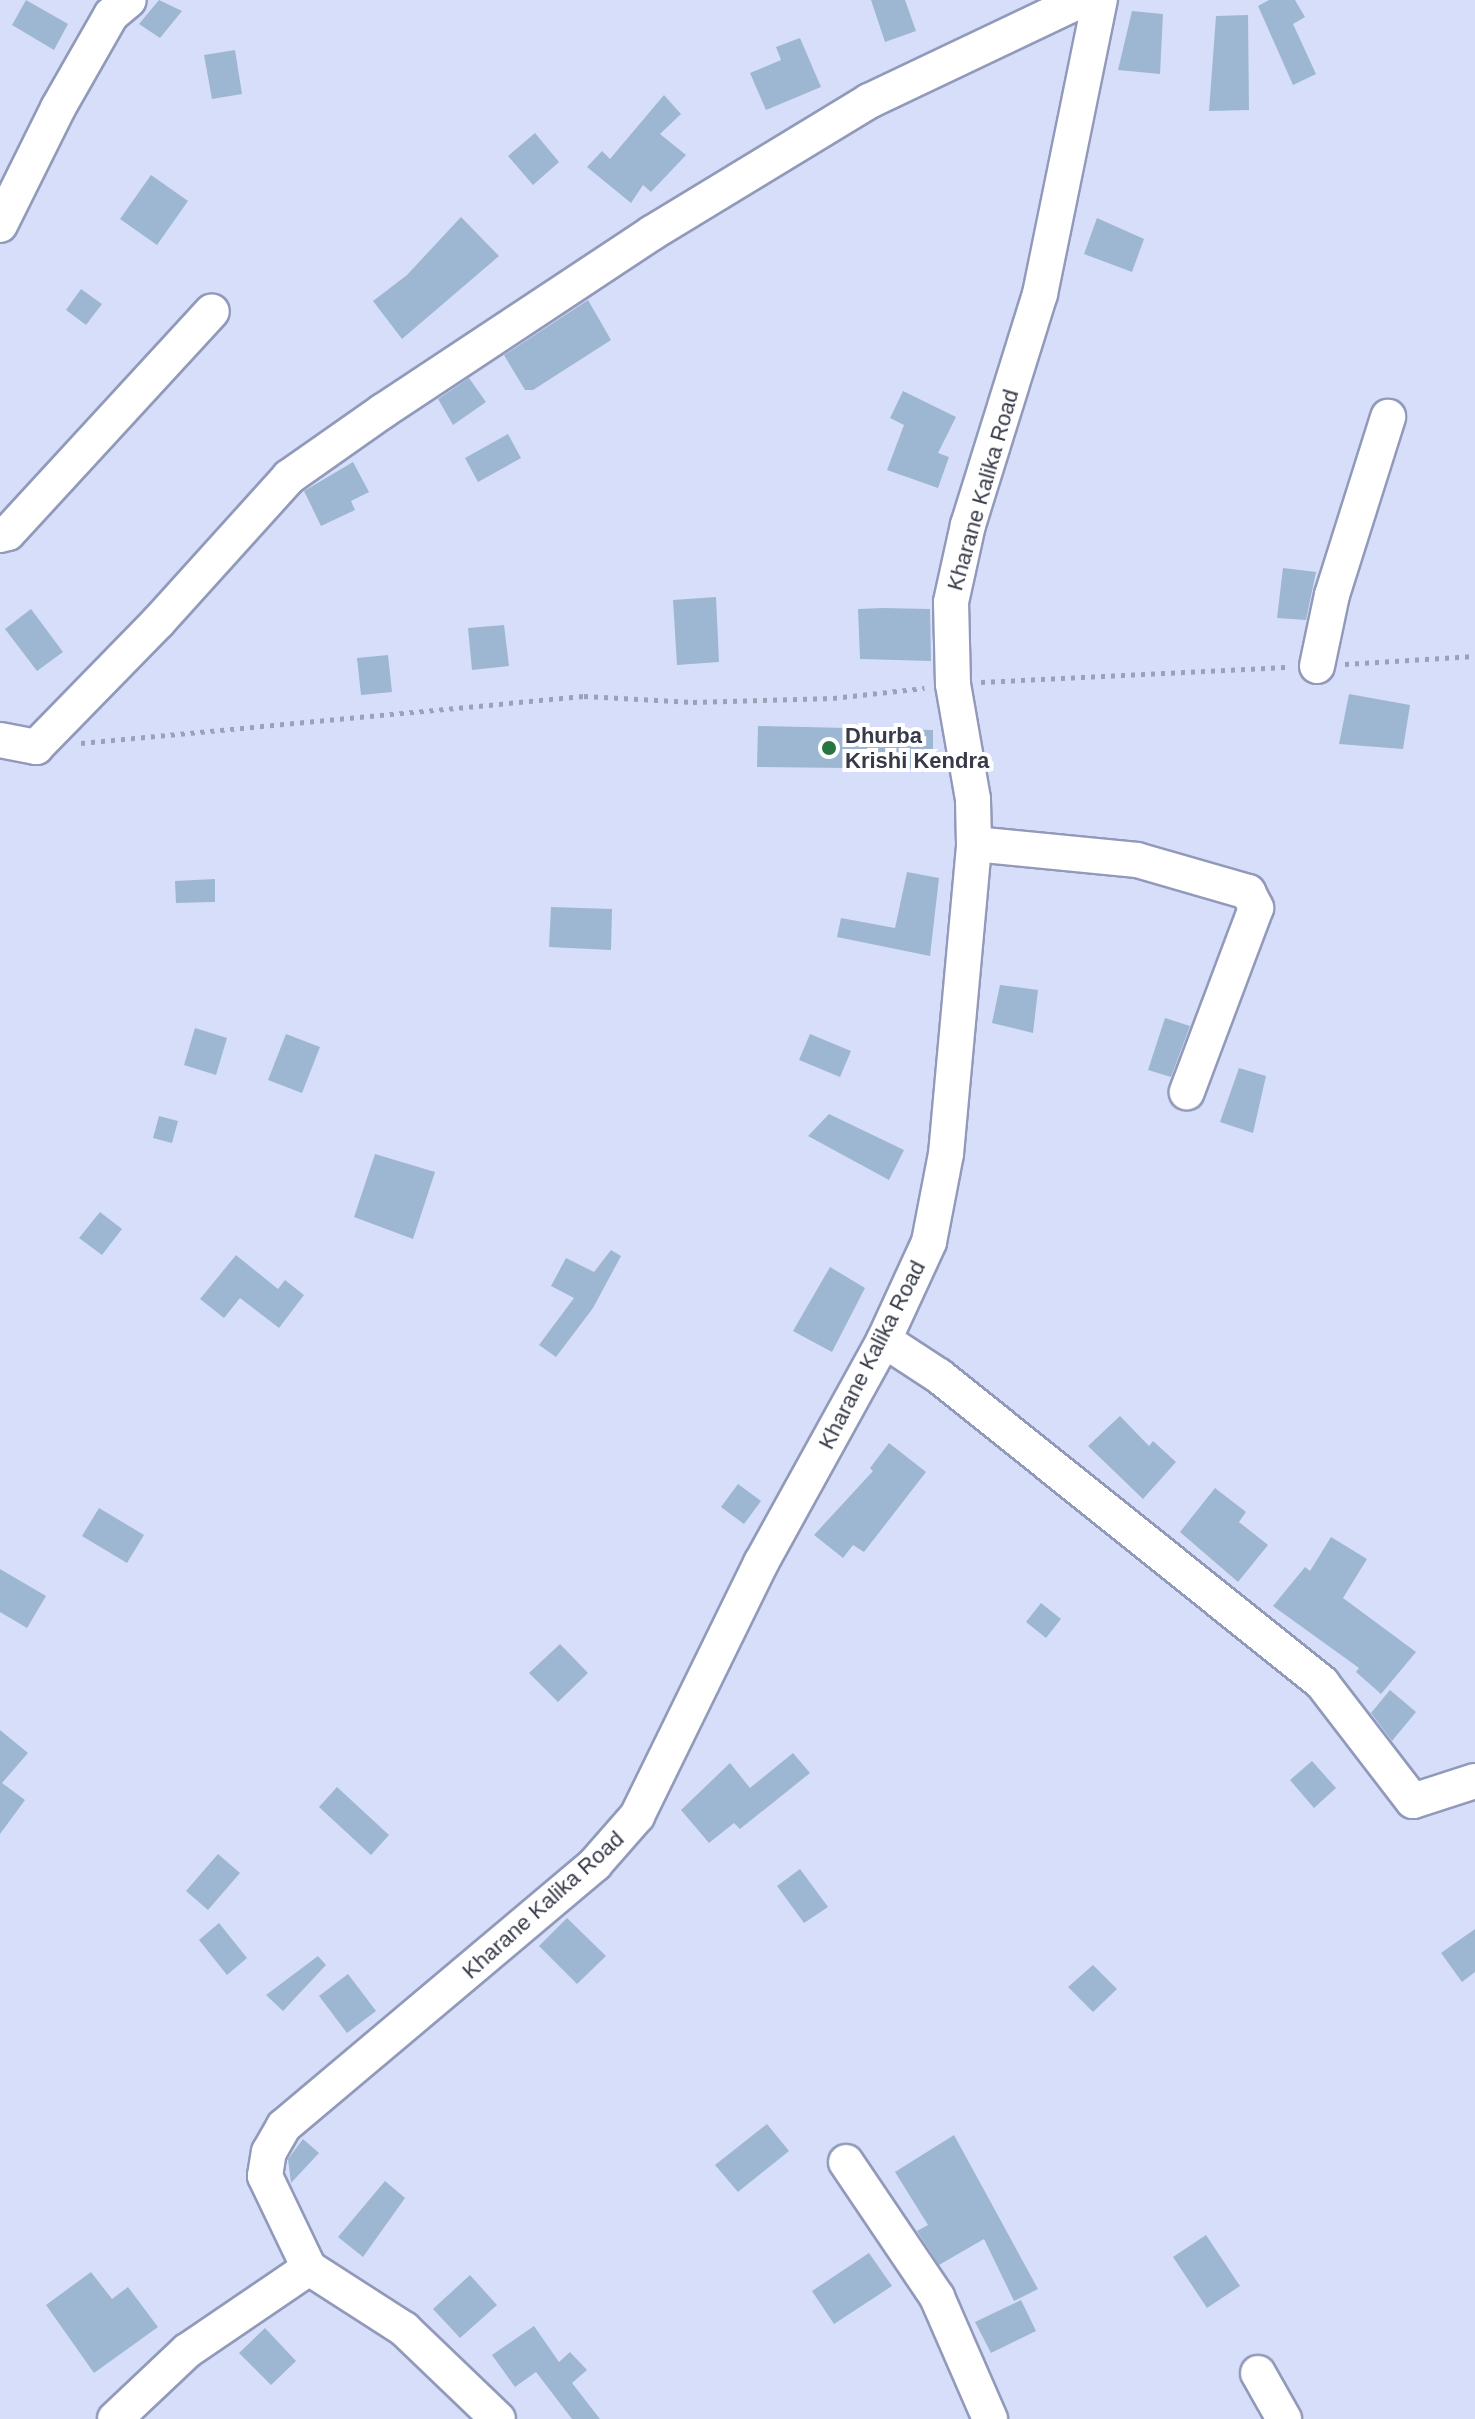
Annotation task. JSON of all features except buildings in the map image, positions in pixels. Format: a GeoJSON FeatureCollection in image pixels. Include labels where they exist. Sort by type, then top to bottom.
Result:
{"type":"FeatureCollection","features":[{"type":"Feature","properties":{"kind":"street"},"geometry":{"type":"LineString","coordinates":[[0,225],[65,94],[111,15],[129,0]]}},
{"type":"Feature","properties":{"kind":"street"},"geometry":{"type":"LineString","coordinates":[[0,740],[36,747],[159,621],[289,477],[652,233],[869,101],[1082,0]]}},
{"type":"Feature","properties":{"kind":"street","name":"Kharane Kalika Road"},"geometry":{"type":"LineString","coordinates":[[309,2268],[265,2176],[269,2152],[284,2126],[403,2030],[618,1841],[654,1787],[761,1563],[884,1340],[929,1242],[940,1199],[974,844],[973,799],[949,646],[957,567],[1040,294],[1100,0]]}},
{"type":"Feature","properties":{"kind":"street"},"geometry":{"type":"LineString","coordinates":[[0,535],[8,533],[212,311]]}},
{"type":"Feature","properties":{"kind":"street"},"geometry":{"type":"LineString","coordinates":[[1317,666],[1332,595],[1388,417]]}},
{"type":"Feature","properties":{"kind":"street"},"geometry":{"type":"LineString","coordinates":[[974,844],[1137,860],[1248,892],[1256,908],[1187,1092]]}},
{"type":"Feature","properties":{"kind":"street"},"geometry":{"type":"LineString","coordinates":[[884,1340],[939,1376],[1322,1683],[1413,1801],[1475,1781]]}},
{"type":"Feature","properties":{"kind":"street"},"geometry":{"type":"LineString","coordinates":[[846,2162],[937,2297],[990,2419]]}},
{"type":"Feature","properties":{"kind":"street"},"geometry":{"type":"LineString","coordinates":[[115,2419],[187,2351],[309,2268],[404,2329],[498,2419]]}},
{"type":"Feature","properties":{"kind":"street"},"geometry":{"type":"LineString","coordinates":[[1258,2373],[1284,2419]]}},
{"type":"Feature","properties":{"kind":"path"},"geometry":{"type":"LineString","coordinates":[[36,747],[584,696],[693,702],[802,699],[953,684],[1475,656]]}},
{"type":"Feature","properties":{"kind":"place","name":"Dhurba Krishi Kendra"},"geometry":{"type":"Point","coordinates":[829,748]}}]}
